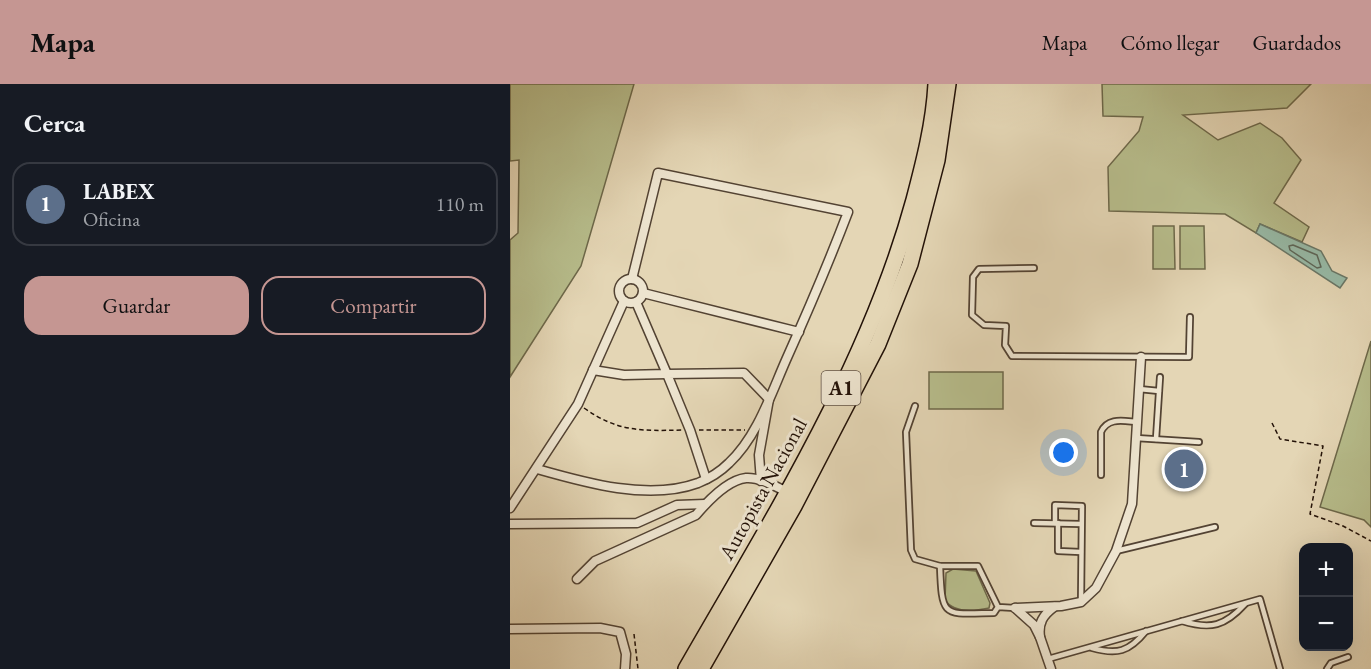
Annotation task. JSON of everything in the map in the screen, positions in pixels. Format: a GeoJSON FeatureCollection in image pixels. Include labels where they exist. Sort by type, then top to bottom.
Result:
{"type":"FeatureCollection","features":[{"type":"Feature","properties":{"kind":"highway","name":"Autopista Nacional"},"geometry":{"type":"LineString","coordinates":[[686,669],[787,492],[860,352],[894,268],[926,156],[936,84]]}},
{"type":"Feature","properties":{"kind":"highway","name":"Autopista Nacional"},"geometry":{"type":"LineString","coordinates":[[701,669],[794,506],[878,344],[910,264],[937,160],[948,84]]}},
{"type":"Feature","properties":{"kind":"street"},"geometry":{"type":"LineString","coordinates":[[537,470],[571,479],[632,488],[673,490],[706,479],[729,463],[753,430],[769,399],[848,213],[658,173],[633,279]]}},
{"type":"Feature","properties":{"kind":"street"},"geometry":{"type":"LineString","coordinates":[[633,279],[642,285],[643,293],[636,302],[624,301],[619,295],[619,286],[624,280],[633,279]]}},
{"type":"Feature","properties":{"kind":"street"},"geometry":{"type":"LineString","coordinates":[[643,293],[799,332]]}},
{"type":"Feature","properties":{"kind":"street"},"geometry":{"type":"LineString","coordinates":[[510,508],[537,470],[578,404],[624,301]]}},
{"type":"Feature","properties":{"kind":"street"},"geometry":{"type":"LineString","coordinates":[[636,302],[690,429],[706,479]]}},
{"type":"Feature","properties":{"kind":"street"},"geometry":{"type":"LineString","coordinates":[[1016,608],[1081,602],[1096,588],[1116,551],[1132,504],[1141,357]]}},
{"type":"Feature","properties":{"kind":"street"},"geometry":{"type":"LineString","coordinates":[[593,370],[624,375],[744,373],[769,399]]}},
{"type":"Feature","properties":{"kind":"street"},"geometry":{"type":"LineString","coordinates":[[761,481],[759,455],[769,399]]}},
{"type":"Feature","properties":{"kind":"street"},"geometry":{"type":"LineString","coordinates":[[577,579],[595,561],[696,515],[705,504],[739,480],[746,478],[761,481],[787,492]]}},
{"type":"Feature","properties":{"kind":"street"},"geometry":{"type":"LineString","coordinates":[[510,524],[637,523],[677,506],[705,504]]}},
{"type":"Feature","properties":{"kind":"street"},"geometry":{"type":"LineString","coordinates":[[1040,637],[1039,629],[1043,614],[1054,606]]}},
{"type":"Feature","properties":{"kind":"street"},"geometry":{"type":"LineString","coordinates":[[1016,608],[1034,624],[1051,669]]}},
{"type":"Feature","properties":{"kind":"street"},"geometry":{"type":"LineString","coordinates":[[510,629],[600,627],[620,632],[626,654],[625,669]]}},
{"type":"Feature","properties":{"kind":"lane"},"geometry":{"type":"LineString","coordinates":[[1034,268],[979,269],[973,278],[972,315],[984,325],[1006,326],[1005,345],[1012,356],[1190,357],[1190,317]]}},
{"type":"Feature","properties":{"kind":"lane"},"geometry":{"type":"LineString","coordinates":[[1156,439],[1160,377]]}},
{"type":"Feature","properties":{"kind":"lane"},"geometry":{"type":"LineString","coordinates":[[1139,389],[1159,391]]}},
{"type":"Feature","properties":{"kind":"lane"},"geometry":{"type":"LineString","coordinates":[[915,406],[906,432],[911,550],[915,559],[940,566],[978,566],[998,607]]}},
{"type":"Feature","properties":{"kind":"lane"},"geometry":{"type":"LineString","coordinates":[[1101,475],[1101,432],[1104,426],[1114,421],[1137,422]]}},
{"type":"Feature","properties":{"kind":"lane"},"geometry":{"type":"LineString","coordinates":[[1136,438],[1199,442]]}},
{"type":"Feature","properties":{"kind":"lane"},"geometry":{"type":"LineString","coordinates":[[1081,552],[1058,551],[1055,506],[1082,506],[1081,602]]}},
{"type":"Feature","properties":{"kind":"lane"},"geometry":{"type":"LineString","coordinates":[[1034,523],[1082,524]]}},
{"type":"Feature","properties":{"kind":"lane"},"geometry":{"type":"LineString","coordinates":[[1116,551],[1215,527]]}},
{"type":"Feature","properties":{"kind":"lane"},"geometry":{"type":"LineString","coordinates":[[940,566],[941,600],[948,609],[958,614],[994,613],[998,607]]}},
{"type":"Feature","properties":{"kind":"lane"},"geometry":{"type":"LineString","coordinates":[[1048,659],[1260,599],[1280,669]]}},
{"type":"Feature","properties":{"kind":"lane"},"geometry":{"type":"LineString","coordinates":[[1182,621],[1203,628],[1231,620],[1245,603]]}},
{"type":"Feature","properties":{"kind":"lane"},"geometry":{"type":"LineString","coordinates":[[998,607],[1016,608]]}},
{"type":"Feature","properties":{"kind":"lane"},"geometry":{"type":"LineString","coordinates":[[1089,648],[1110,653],[1134,646],[1146,631]]}},
{"type":"Feature","properties":{"kind":"lane"},"geometry":{"type":"LineString","coordinates":[[1327,669],[1331,663],[1348,657]]}},
{"type":"Feature","properties":{"kind":"path"},"geometry":{"type":"LineString","coordinates":[[578,404],[605,423],[624,428],[753,430]]}},
{"type":"Feature","properties":{"kind":"path"},"geometry":{"type":"LineString","coordinates":[[1272,423],[1280,439],[1323,446],[1310,514],[1343,526],[1371,541]]}},
{"type":"Feature","properties":{"kind":"path"},"geometry":{"type":"LineString","coordinates":[[634,634],[638,669]]}},
{"type":"Feature","properties":{"kind":"shaded area"},"geometry":{"type":"Polygon","coordinates":[[[510,84],[634,84],[581,266],[510,377],[510,240],[518,233],[519,160],[510,161],[510,84]]]}},
{"type":"Feature","properties":{"kind":"shaded area"},"geometry":{"type":"Polygon","coordinates":[[[1102,84],[1311,84],[1287,108],[1183,115],[1218,140],[1260,123],[1282,138],[1301,160],[1274,203],[1309,227],[1302,242],[1260,224],[1256,233],[1225,214],[1109,211],[1108,167],[1139,131],[1143,117],[1103,116],[1102,84]]]}},
{"type":"Feature","properties":{"kind":"shaded area"},"geometry":{"type":"Polygon","coordinates":[[[1153,226],[1174,226],[1175,269],[1153,269],[1153,226]]]}},
{"type":"Feature","properties":{"kind":"shaded area"},"geometry":{"type":"Polygon","coordinates":[[[1180,226],[1204,226],[1205,269],[1180,269],[1180,226]]]}},
{"type":"Feature","properties":{"kind":"shaded area"},"geometry":{"type":"Polygon","coordinates":[[[1371,341],[1371,527],[1364,520],[1320,507],[1371,341]]]}},
{"type":"Feature","properties":{"kind":"shaded area"},"geometry":{"type":"Polygon","coordinates":[[[929,372],[1003,372],[1003,409],[929,409],[929,372]]]}},
{"type":"Feature","properties":{"kind":"shaded area"},"geometry":{"type":"Polygon","coordinates":[[[953,569],[976,571],[990,603],[989,608],[959,609],[954,608],[945,600],[946,573],[953,569]]]}},
{"type":"Feature","properties":{"kind":"water"},"geometry":{"type":"Polygon","coordinates":[[[1260,224],[1321,251],[1332,271],[1347,278],[1340,288],[1256,233],[1260,224]]]}},
{"type":"Feature","properties":{"kind":"place","name":"LABEX"},"geometry":{"type":"Point","coordinates":[1184,469]}}]}
